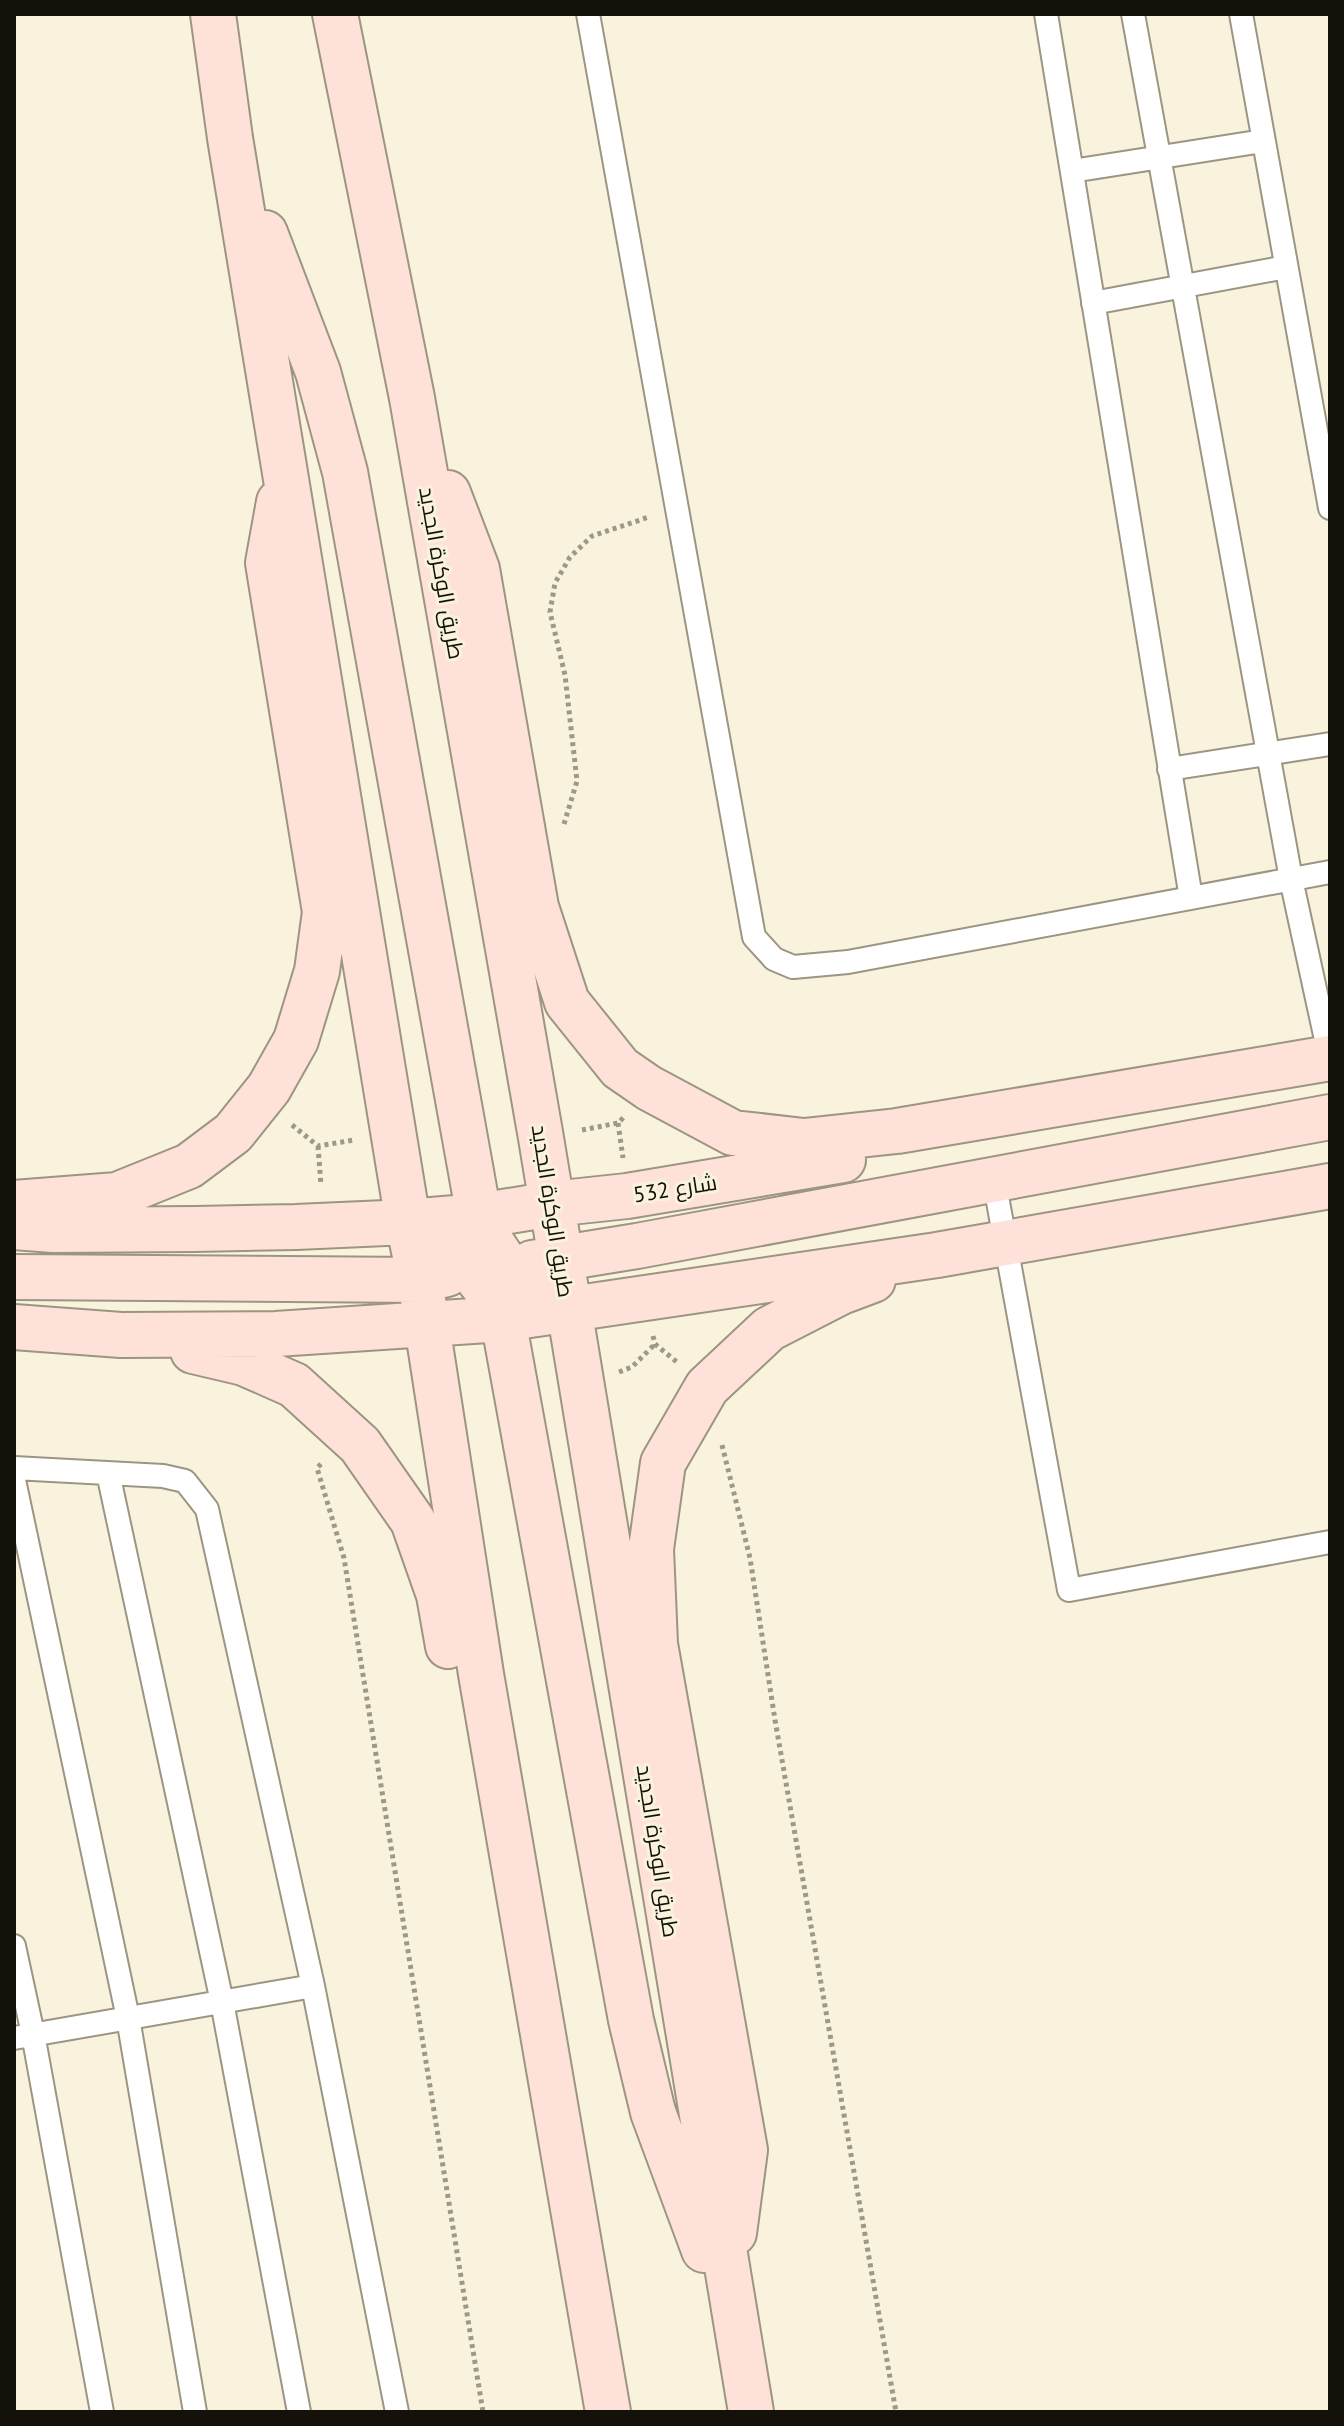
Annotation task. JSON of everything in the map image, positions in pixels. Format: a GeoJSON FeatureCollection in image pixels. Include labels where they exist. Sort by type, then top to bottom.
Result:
{"type":"FeatureCollection","features":[{"type":"Feature","properties":{"kind":"street"},"geometry":{"type":"LineString","coordinates":[[213,14],[230,138],[420,1280],[481,1674],[608,2412]]}},
{"type":"Feature","properties":{"kind":"street","name":"طريق الوكرة الجديد"},"geometry":{"type":"LineString","coordinates":[[335,14],[412,398],[552,1204],[751,2412]]}},
{"type":"Feature","properties":{"kind":"street"},"geometry":{"type":"LineString","coordinates":[[230,138],[318,372],[345,472],[479,1216],[487,1236],[490,1267],[503,1319],[631,2020],[653,2112],[740,2348]]}},
{"type":"Feature","properties":{"kind":"street"},"geometry":{"type":"LineString","coordinates":[[412,398],[477,569],[536,907],[567,1002],[620,1068],[649,1088],[733,1133],[804,1141],[897,1131],[1330,1058]]}},
{"type":"Feature","properties":{"kind":"street"},"geometry":{"type":"LineString","coordinates":[[14,1203],[117,1195],[189,1166],[233,1133],[269,1088],[296,1040],[317,971],[325,912],[268,563],[285,468]]}},
{"type":"Feature","properties":{"kind":"street","name":"شارع 532"},"geometry":{"type":"LineString","coordinates":[[14,1227],[53,1230],[296,1227],[479,1216],[627,1196],[1330,1077]]}},
{"type":"Feature","properties":{"kind":"street"},"geometry":{"type":"LineString","coordinates":[[14,1277],[420,1280],[561,1258],[1330,1117]]}},
{"type":"Feature","properties":{"kind":"street"},"geometry":{"type":"LineString","coordinates":[[14,1327],[121,1335],[276,1334],[503,1319],[937,1255],[1330,1186]]}},
{"type":"Feature","properties":{"kind":"street"},"geometry":{"type":"LineString","coordinates":[[426,1325],[450,1299],[529,1233],[552,1204]]}},
{"type":"Feature","properties":{"kind":"street"},"geometry":{"type":"LineString","coordinates":[[408,1222],[568,1310]]}},
{"type":"Feature","properties":{"kind":"street"},"geometry":{"type":"LineString","coordinates":[[728,2275],[745,2150],[655,1644],[651,1549],[663,1463],[707,1387],[769,1329],[841,1292],[937,1255]]}},
{"type":"Feature","properties":{"kind":"street"},"geometry":{"type":"LineString","coordinates":[[121,1335],[244,1363],[294,1385],[360,1445],[413,1521],[439,1595],[580,2412]]}},
{"type":"Feature","properties":{"kind":"lane"},"geometry":{"type":"LineString","coordinates":[[588,14],[754,937],[774,959],[793,967],[848,962],[1330,872]]}},
{"type":"Feature","properties":{"kind":"lane"},"geometry":{"type":"LineString","coordinates":[[1046,14],[1191,898]]}},
{"type":"Feature","properties":{"kind":"lane"},"geometry":{"type":"LineString","coordinates":[[1133,14],[1291,879],[1330,1058]]}},
{"type":"Feature","properties":{"kind":"lane"},"geometry":{"type":"LineString","coordinates":[[1241,14],[1330,508]]}},
{"type":"Feature","properties":{"kind":"lane"},"geometry":{"type":"LineString","coordinates":[[1072,171],[1263,141]]}},
{"type":"Feature","properties":{"kind":"lane"},"geometry":{"type":"LineString","coordinates":[[1093,303],[1286,267]]}},
{"type":"Feature","properties":{"kind":"lane"},"geometry":{"type":"LineString","coordinates":[[1169,769],[1330,744]]}},
{"type":"Feature","properties":{"kind":"lane"},"geometry":{"type":"LineString","coordinates":[[994,1180],[1069,1590],[1330,1542]]}},
{"type":"Feature","properties":{"kind":"lane"},"geometry":{"type":"LineString","coordinates":[[14,1468],[163,1476],[185,1481],[207,1509],[313,1986],[397,2412]]}},
{"type":"Feature","properties":{"kind":"lane"},"geometry":{"type":"LineString","coordinates":[[108,1473],[222,2002],[299,2412]]}},
{"type":"Feature","properties":{"kind":"lane"},"geometry":{"type":"LineString","coordinates":[[14,1480],[128,2018],[195,2412]]}},
{"type":"Feature","properties":{"kind":"lane"},"geometry":{"type":"LineString","coordinates":[[14,1946],[24,2036],[102,2412]]}},
{"type":"Feature","properties":{"kind":"lane"},"geometry":{"type":"LineString","coordinates":[[24,2036],[313,1986]]}},
{"type":"Feature","properties":{"kind":"path"},"geometry":{"type":"LineString","coordinates":[[561,834],[577,781],[565,675],[550,612],[555,583],[570,557],[592,536],[676,508]]}},
{"type":"Feature","properties":{"kind":"path"},"geometry":{"type":"LineString","coordinates":[[260,1100],[318,1146],[394,1132]]}},
{"type":"Feature","properties":{"kind":"path"},"geometry":{"type":"LineString","coordinates":[[646,1297],[655,1344],[707,1387],[750,1558],[780,1751],[896,2412]]}},
{"type":"Feature","properties":{"kind":"path"},"geometry":{"type":"LineString","coordinates":[[348,1433],[317,1468],[344,1558],[483,2412]]}}]}
